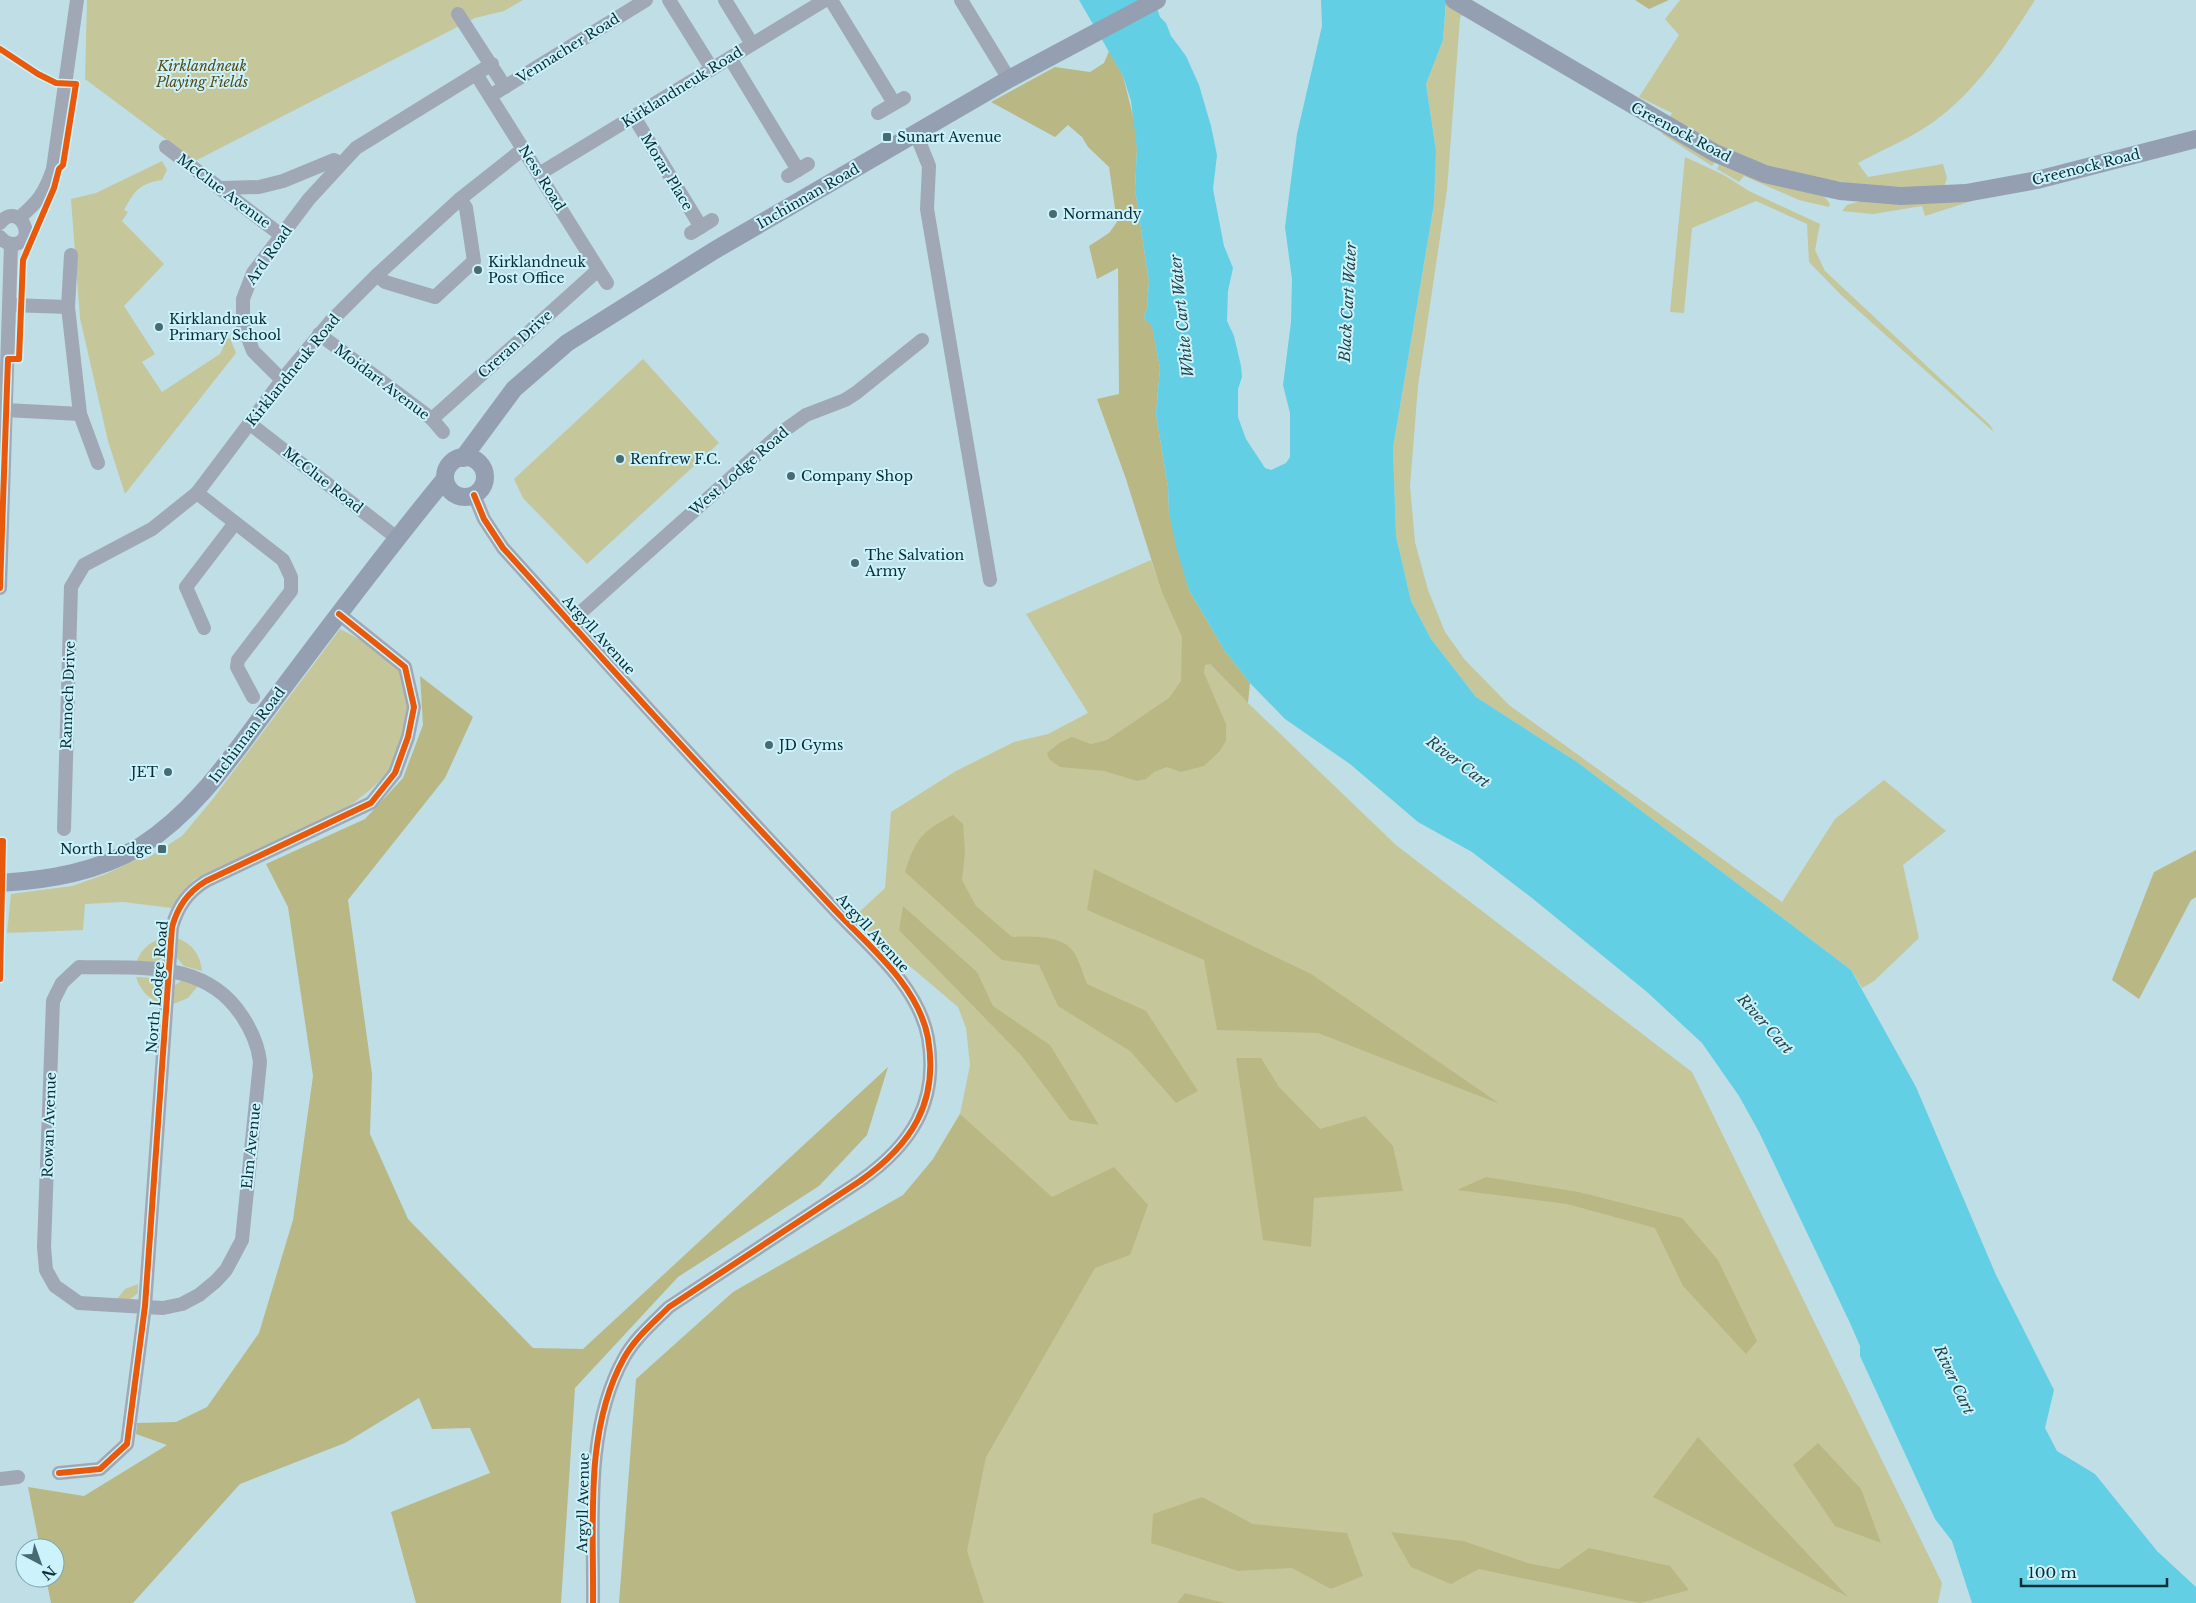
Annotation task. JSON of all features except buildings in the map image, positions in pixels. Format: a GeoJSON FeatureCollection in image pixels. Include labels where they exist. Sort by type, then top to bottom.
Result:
{"type":"FeatureCollection","features":[{"type":"Feature","properties":{"kind":"main road","name":"Inchinnan Road"},"geometry":{"type":"LineString","coordinates":[[471,461],[485,428],[502,403],[524,378],[567,343],[715,250],[1009,79],[1157,0]]}},
{"type":"Feature","properties":{"kind":"main road","name":"Greenock Road"},"geometry":{"type":"LineString","coordinates":[[1461,3],[1656,121],[1715,154],[1765,174],[1840,191],[1901,196],[1966,193],[2037,180],[2196,139]]}},
{"type":"Feature","properties":{"kind":"main road"},"geometry":{"type":"LineString","coordinates":[[471,461],[482,468],[483,486],[474,495],[460,496],[448,485],[446,473],[452,463],[471,461]]}},
{"type":"Feature","properties":{"kind":"main road","name":"Inchinnan Road"},"geometry":{"type":"LineString","coordinates":[[0,883],[21,882],[66,875],[111,861],[141,846],[172,823],[210,785],[397,538],[432,497],[448,485]]}},
{"type":"Feature","properties":{"kind":"street"},"geometry":{"type":"LineString","coordinates":[[0,223],[7,217],[19,218],[36,204],[46,190],[53,169],[77,0]]}},
{"type":"Feature","properties":{"kind":"street","name":"Vennacher Road"},"geometry":{"type":"LineString","coordinates":[[490,96],[646,0]]}},
{"type":"Feature","properties":{"kind":"street"},"geometry":{"type":"LineString","coordinates":[[669,0],[712,69]]}},
{"type":"Feature","properties":{"kind":"street"},"geometry":{"type":"LineString","coordinates":[[725,0],[752,44]]}},
{"type":"Feature","properties":{"kind":"street","name":"Kirklandneuk Road"},"geometry":{"type":"LineString","coordinates":[[538,174],[825,0]]}},
{"type":"Feature","properties":{"kind":"street"},"geometry":{"type":"LineString","coordinates":[[831,0],[899,100],[878,112]]}},
{"type":"Feature","properties":{"kind":"street"},"geometry":{"type":"LineString","coordinates":[[961,0],[1009,79]]}},
{"type":"Feature","properties":{"kind":"street"},"geometry":{"type":"LineString","coordinates":[[458,14],[492,64],[505,87]]}},
{"type":"Feature","properties":{"kind":"street"},"geometry":{"type":"LineString","coordinates":[[730,58],[798,170]]}},
{"type":"Feature","properties":{"kind":"street","name":"Ard Road"},"geometry":{"type":"LineString","coordinates":[[282,380],[253,351],[243,325],[242,312],[248,282],[281,234],[340,163],[366,140],[492,64]]}},
{"type":"Feature","properties":{"kind":"street","name":"Ness Road"},"geometry":{"type":"LineString","coordinates":[[476,74],[607,283]]}},
{"type":"Feature","properties":{"kind":"street","name":"Morar Place"},"geometry":{"type":"LineString","coordinates":[[634,117],[701,227]]}},
{"type":"Feature","properties":{"kind":"street"},"geometry":{"type":"LineString","coordinates":[[916,134],[929,166],[927,187],[929,218],[990,580]]}},
{"type":"Feature","properties":{"kind":"street","name":"McClue Avenue"},"geometry":{"type":"LineString","coordinates":[[166,147],[281,234]]}},
{"type":"Feature","properties":{"kind":"street","name":"Kirklandneuk Road"},"geometry":{"type":"LineString","coordinates":[[84,565],[152,529],[197,494],[249,423],[319,334],[377,275],[460,199],[524,149]]}},
{"type":"Feature","properties":{"kind":"street"},"geometry":{"type":"LineString","coordinates":[[222,188],[259,187],[283,181],[334,160],[340,163]]}},
{"type":"Feature","properties":{"kind":"street"},"geometry":{"type":"LineString","coordinates":[[377,275],[385,282],[435,297],[442,291],[474,261],[466,208],[460,199]]}},
{"type":"Feature","properties":{"kind":"street"},"geometry":{"type":"LineString","coordinates":[[0,588],[2,465],[6,410],[4,372],[10,305],[5,240],[20,242],[25,234],[25,225],[19,218]]}},
{"type":"Feature","properties":{"kind":"street"},"geometry":{"type":"LineString","coordinates":[[71,255],[68,307],[80,414],[98,463]]}},
{"type":"Feature","properties":{"kind":"street","name":"Creran Drive"},"geometry":{"type":"LineString","coordinates":[[432,419],[598,270]]}},
{"type":"Feature","properties":{"kind":"street"},"geometry":{"type":"LineString","coordinates":[[10,305],[68,307]]}},
{"type":"Feature","properties":{"kind":"street","name":"Moidart Avenue"},"geometry":{"type":"LineString","coordinates":[[319,334],[432,419],[443,432]]}},
{"type":"Feature","properties":{"kind":"street","name":"West Lodge Road"},"geometry":{"type":"LineString","coordinates":[[570,622],[782,432],[806,415],[846,400],[922,340]]}},
{"type":"Feature","properties":{"kind":"street"},"geometry":{"type":"LineString","coordinates":[[6,410],[80,414]]}},
{"type":"Feature","properties":{"kind":"street","name":"McClue Road"},"geometry":{"type":"LineString","coordinates":[[249,423],[397,538]]}},
{"type":"Feature","properties":{"kind":"street"},"geometry":{"type":"LineString","coordinates":[[197,494],[283,560],[291,577],[291,591],[238,660],[237,667],[253,697]]}},
{"type":"Feature","properties":{"kind":"street","name":"Argyll Avenue"},"geometry":{"type":"LineString","coordinates":[[474,495],[484,519],[502,548],[706,772],[894,973],[921,1015],[928,1037],[930,1081],[921,1113],[905,1142],[884,1164],[669,1307],[643,1332],[624,1357],[608,1393],[599,1427],[595,1465],[593,1603]]}},
{"type":"Feature","properties":{"kind":"street"},"geometry":{"type":"LineString","coordinates":[[204,628],[186,587],[235,523]]}},
{"type":"Feature","properties":{"kind":"street","name":"Rannoch Drive"},"geometry":{"type":"LineString","coordinates":[[64,829],[71,586],[84,565]]}},
{"type":"Feature","properties":{"kind":"street","name":"North Lodge Road"},"geometry":{"type":"LineString","coordinates":[[59,1473],[100,1470],[127,1444],[145,1306],[172,927],[175,914],[194,888],[371,803],[395,774],[408,737],[414,707],[405,667],[339,614]]}},
{"type":"Feature","properties":{"kind":"street","name":"Rowan Avenue"},"geometry":{"type":"LineString","coordinates":[[145,1306],[79,1303],[55,1286],[46,1270],[44,1247],[53,1001],[62,983],[79,967],[170,971]]}},
{"type":"Feature","properties":{"kind":"street","name":"Elm Avenue"},"geometry":{"type":"LineString","coordinates":[[145,1306],[163,1308],[182,1304],[199,1295],[226,1270],[242,1240],[260,1062],[258,1046],[251,1030],[228,998],[206,981],[194,976],[170,971]]}},
{"type":"Feature","properties":{"kind":"street"},"geometry":{"type":"LineString","coordinates":[[0,1479],[18,1478]]}},
{"type":"Feature","properties":{"kind":"green space","name":"Kirklandneuk Playing Fields"},"geometry":{"type":"Polygon","coordinates":[[[87,0],[523,0],[504,11],[475,18],[195,161],[85,79],[87,0]]]}},
{"type":"Feature","properties":{"kind":"green space"},"geometry":{"type":"Polygon","coordinates":[[[1680,0],[2035,0],[1990,66],[1948,111],[1914,134],[1858,163],[1868,177],[1943,164],[1947,178],[1944,187],[1916,187],[1832,181],[1778,169],[1718,146],[1668,120],[1672,113],[1639,97],[1679,35],[1665,19],[1680,0]]]}},
{"type":"Feature","properties":{"kind":"green space"},"geometry":{"type":"Polygon","coordinates":[[[1446,3],[1463,13],[1460,18],[1447,190],[1418,386],[1410,486],[1415,542],[1428,590],[1445,632],[1465,660],[1509,705],[1782,902],[1835,819],[1884,780],[1946,831],[1903,865],[1919,938],[1874,981],[1862,988],[1851,970],[1577,762],[1476,697],[1431,639],[1411,601],[1396,536],[1393,448],[1434,204],[1436,151],[1426,84],[1443,40],[1446,3]]]}},
{"type":"Feature","properties":{"kind":"green space"},"geometry":{"type":"Polygon","coordinates":[[[1663,133],[1696,151],[1824,196],[1830,204],[1829,207],[1799,200],[1744,176],[1739,182],[1717,169],[1719,165],[1715,162],[1712,166],[1663,133]]]}},
{"type":"Feature","properties":{"kind":"green space"},"geometry":{"type":"Polygon","coordinates":[[[1685,157],[1724,175],[1749,191],[1820,224],[1815,250],[1825,271],[1990,425],[1994,432],[1841,295],[1809,262],[1807,224],[1756,201],[1692,228],[1684,313],[1670,312],[1685,157]]]}},
{"type":"Feature","properties":{"kind":"green space"},"geometry":{"type":"Polygon","coordinates":[[[162,161],[167,170],[162,180],[138,189],[124,210],[128,212],[122,221],[164,264],[124,306],[155,354],[142,362],[162,392],[220,354],[227,339],[230,338],[236,353],[125,494],[108,441],[80,318],[71,199],[96,193],[162,161]]]}},
{"type":"Feature","properties":{"kind":"green space"},"geometry":{"type":"Polygon","coordinates":[[[1981,198],[1925,216],[1922,206],[1873,214],[1842,211],[1847,205],[1861,201],[1981,198]]]}},
{"type":"Feature","properties":{"kind":"green space","name":"Renfrew F.C."},"geometry":{"type":"Polygon","coordinates":[[[643,359],[719,443],[587,564],[523,498],[514,479],[643,359]]]}},
{"type":"Feature","properties":{"kind":"green space"},"geometry":{"type":"Polygon","coordinates":[[[1151,560],[1161,590],[1210,664],[1396,845],[1692,1072],[1942,1583],[1938,1603],[943,1603],[933,1159],[960,1114],[970,1065],[966,1028],[958,1007],[853,918],[885,888],[891,812],[956,771],[1014,742],[1048,734],[1088,713],[1026,614],[1151,560]]]}},
{"type":"Feature","properties":{"kind":"green space"},"geometry":{"type":"Polygon","coordinates":[[[340,629],[390,661],[402,674],[406,683],[409,706],[403,743],[394,763],[384,777],[371,789],[343,810],[195,879],[182,892],[172,908],[123,902],[85,904],[83,930],[7,933],[11,894],[72,886],[106,874],[139,858],[146,859],[182,836],[212,800],[340,629]]]}},
{"type":"Feature","properties":{"kind":"green space"},"geometry":{"type":"Polygon","coordinates":[[[167,937],[165,955],[154,965],[136,963],[144,949],[157,940],[167,937]]]}},
{"type":"Feature","properties":{"kind":"green space"},"geometry":{"type":"Polygon","coordinates":[[[177,938],[183,940],[195,951],[200,960],[202,971],[184,966],[175,956],[177,938]]]}},
{"type":"Feature","properties":{"kind":"green space"},"geometry":{"type":"Polygon","coordinates":[[[136,977],[155,978],[161,985],[159,1003],[144,993],[136,977]]]}},
{"type":"Feature","properties":{"kind":"green space"},"geometry":{"type":"Polygon","coordinates":[[[182,980],[198,986],[188,998],[173,1004],[174,986],[182,980]]]}},
{"type":"Feature","properties":{"kind":"green space"},"geometry":{"type":"Polygon","coordinates":[[[138,1284],[138,1293],[129,1300],[117,1299],[125,1289],[138,1284]]]}},
{"type":"Feature","properties":{"kind":"shaded area"},"geometry":{"type":"Polygon","coordinates":[[[1635,0],[1669,0],[1649,9],[1635,0]]]}},
{"type":"Feature","properties":{"kind":"shaded area"},"geometry":{"type":"Polygon","coordinates":[[[1109,51],[1123,76],[1135,124],[1137,149],[1135,189],[1149,281],[1147,309],[1144,318],[1152,325],[1160,368],[1156,414],[1168,487],[1169,513],[1189,590],[1225,651],[1250,683],[1248,703],[1210,664],[1205,665],[1204,673],[1226,724],[1226,741],[1219,752],[1204,766],[1181,772],[1167,767],[1154,772],[1146,779],[1137,781],[1104,771],[1060,767],[1049,759],[1047,753],[1059,743],[1072,737],[1091,744],[1107,740],[1169,698],[1181,681],[1182,637],[1161,590],[1125,476],[1097,399],[1119,394],[1118,268],[1097,279],[1089,246],[1109,233],[1117,222],[1109,167],[1088,147],[1082,137],[1068,125],[1055,137],[991,102],[1055,67],[1090,72],[1104,63],[1109,51]]]}},
{"type":"Feature","properties":{"kind":"shaded area"},"geometry":{"type":"Polygon","coordinates":[[[420,676],[473,717],[445,778],[348,900],[372,1074],[370,1134],[408,1219],[533,1348],[583,1349],[888,1067],[867,1135],[819,1186],[678,1277],[575,1388],[561,1603],[416,1603],[391,1512],[490,1473],[470,1428],[432,1429],[419,1398],[345,1443],[240,1484],[133,1603],[51,1603],[48,1588],[65,1588],[65,1538],[38,1538],[28,1487],[84,1496],[167,1445],[136,1434],[137,1423],[176,1422],[207,1407],[259,1333],[293,1220],[313,1076],[288,907],[266,864],[365,819],[403,778],[423,725],[420,676]]]}},
{"type":"Feature","properties":{"kind":"shaded area"},"geometry":{"type":"Polygon","coordinates":[[[953,815],[963,824],[965,853],[962,880],[976,906],[1012,937],[1046,938],[1070,947],[1077,957],[1087,984],[1146,1011],[1198,1091],[1176,1103],[1130,1051],[1058,1006],[1039,965],[1002,960],[905,872],[921,837],[934,826],[953,815]]]}},
{"type":"Feature","properties":{"kind":"shaded area"},"geometry":{"type":"Polygon","coordinates":[[[2196,850],[2196,897],[2191,900],[2139,999],[2112,980],[2154,872],[2196,850]]]}},
{"type":"Feature","properties":{"kind":"shaded area"},"geometry":{"type":"Polygon","coordinates":[[[1094,869],[1311,974],[1500,1104],[1318,1033],[1217,1030],[1204,960],[1087,910],[1094,869]]]}},
{"type":"Feature","properties":{"kind":"shaded area"},"geometry":{"type":"Polygon","coordinates":[[[903,906],[977,972],[993,1006],[1050,1045],[1099,1125],[1070,1120],[1021,1055],[899,930],[903,906]]]}},
{"type":"Feature","properties":{"kind":"shaded area"},"geometry":{"type":"Polygon","coordinates":[[[1236,1058],[1261,1058],[1279,1087],[1320,1129],[1365,1116],[1393,1146],[1403,1191],[1314,1198],[1311,1247],[1263,1240],[1236,1058]]]}},
{"type":"Feature","properties":{"kind":"shaded area"},"geometry":{"type":"Polygon","coordinates":[[[960,1114],[1052,1197],[1114,1167],[1148,1205],[1130,1255],[1095,1268],[986,1457],[967,1551],[984,1603],[619,1603],[636,1379],[733,1292],[903,1195],[933,1159],[960,1114]]]}},
{"type":"Feature","properties":{"kind":"shaded area"},"geometry":{"type":"Polygon","coordinates":[[[1486,1177],[1579,1192],[1682,1218],[1718,1260],[1757,1341],[1746,1354],[1683,1286],[1655,1228],[1567,1204],[1457,1190],[1486,1177]]]}},
{"type":"Feature","properties":{"kind":"shaded area"},"geometry":{"type":"Polygon","coordinates":[[[1698,1437],[1848,1597],[1653,1497],[1698,1437]]]}},
{"type":"Feature","properties":{"kind":"shaded area"},"geometry":{"type":"Polygon","coordinates":[[[1818,1443],[1861,1489],[1881,1543],[1835,1526],[1793,1465],[1818,1443]]]}},
{"type":"Feature","properties":{"kind":"shaded area"},"geometry":{"type":"Polygon","coordinates":[[[1202,1497],[1253,1524],[1347,1533],[1363,1576],[1331,1589],[1292,1568],[1238,1571],[1151,1543],[1153,1514],[1202,1497]]]}},
{"type":"Feature","properties":{"kind":"shaded area"},"geometry":{"type":"Polygon","coordinates":[[[1391,1532],[1463,1541],[1531,1564],[1559,1569],[1589,1548],[1670,1566],[1689,1590],[1640,1603],[1479,1569],[1451,1584],[1411,1567],[1391,1532]]]}},
{"type":"Feature","properties":{"kind":"shaded area"},"geometry":{"type":"Polygon","coordinates":[[[1185,1593],[1225,1603],[1177,1603],[1185,1593]]]}},
{"type":"Feature","properties":{"kind":"water"},"geometry":{"type":"Polygon","coordinates":[[[1079,0],[1154,0],[1160,17],[1166,23],[1171,36],[1186,56],[1199,85],[1217,155],[1213,189],[1224,246],[1233,268],[1228,291],[1227,321],[1234,336],[1241,366],[1242,377],[1238,389],[1238,417],[1246,439],[1265,468],[1271,470],[1286,463],[1290,457],[1290,413],[1283,385],[1291,322],[1292,279],[1285,227],[1297,134],[1322,26],[1321,0],[1446,0],[1443,40],[1426,84],[1436,151],[1434,204],[1393,448],[1396,536],[1411,601],[1431,639],[1476,697],[1577,762],[1851,970],[1916,1087],[1996,1275],[2054,1390],[2045,1428],[2057,1451],[2095,1474],[2157,1551],[2196,1587],[2196,1603],[1972,1603],[1952,1541],[1935,1519],[1860,1356],[1860,1346],[1850,1323],[1759,1132],[1739,1096],[1702,1043],[1647,992],[1532,898],[1472,852],[1418,822],[1350,764],[1285,719],[1250,683],[1225,651],[1189,590],[1177,550],[1169,513],[1168,487],[1156,414],[1160,368],[1152,326],[1144,318],[1147,309],[1149,281],[1135,189],[1137,149],[1131,101],[1123,76],[1079,0]]]}},
{"type":"Feature","properties":{"kind":"cycle path"},"geometry":{"type":"LineString","coordinates":[[0,49],[38,74],[56,83],[76,84],[63,165],[59,169],[54,188],[23,260],[19,359],[8,359],[0,588]]}},
{"type":"Feature","properties":{"kind":"cycle path"},"geometry":{"type":"LineString","coordinates":[[474,495],[484,519],[503,548],[682,746],[889,966],[914,1000],[928,1038],[929,1083],[925,1102],[907,1137],[894,1153],[860,1181],[669,1307],[628,1351],[611,1386],[602,1415],[597,1446],[593,1509],[593,1603]]}},
{"type":"Feature","properties":{"kind":"cycle path"},"geometry":{"type":"LineString","coordinates":[[59,1473],[100,1469],[127,1444],[145,1306],[172,927],[177,913],[189,895],[206,881],[371,803],[395,773],[408,737],[414,707],[405,667],[339,614]]}},
{"type":"Feature","properties":{"kind":"cycle path"},"geometry":{"type":"LineString","coordinates":[[0,841],[3,841],[0,979]]}},
{"type":"Feature","properties":{"kind":"place","name":"Sunart Avenue"},"geometry":{"type":"Point","coordinates":[887,137]}},
{"type":"Feature","properties":{"kind":"place","name":"Normandy"},"geometry":{"type":"Point","coordinates":[1053,214]}},
{"type":"Feature","properties":{"kind":"place","name":"Kirklandneuk Post Office"},"geometry":{"type":"Point","coordinates":[478,270]}},
{"type":"Feature","properties":{"kind":"place","name":"Kirklandneuk Primary School"},"geometry":{"type":"Point","coordinates":[159,327]}},
{"type":"Feature","properties":{"kind":"place","name":"Renfrew F.C."},"geometry":{"type":"Point","coordinates":[620,459]}},
{"type":"Feature","properties":{"kind":"place","name":"Company Shop"},"geometry":{"type":"Point","coordinates":[791,476]}},
{"type":"Feature","properties":{"kind":"place","name":"The Salvation Army"},"geometry":{"type":"Point","coordinates":[855,563]}},
{"type":"Feature","properties":{"kind":"place","name":"JD Gyms"},"geometry":{"type":"Point","coordinates":[769,745]}},
{"type":"Feature","properties":{"kind":"place","name":"JET"},"geometry":{"type":"Point","coordinates":[168,772]}},
{"type":"Feature","properties":{"kind":"place","name":"North Lodge"},"geometry":{"type":"Point","coordinates":[162,849]}},
{"type":"Feature","properties":{"kind":"water label","name":"Black Cart Water"},"geometry":{"type":"Point","coordinates":[1348,302]}},
{"type":"Feature","properties":{"kind":"water label","name":"White Cart Water"},"geometry":{"type":"Point","coordinates":[1182,316]}},
{"type":"Feature","properties":{"kind":"water label","name":"River Cart"},"geometry":{"type":"Point","coordinates":[1458,762]}},
{"type":"Feature","properties":{"kind":"water label","name":"River Cart"},"geometry":{"type":"Point","coordinates":[1765,1024]}},
{"type":"Feature","properties":{"kind":"water label","name":"River Cart"},"geometry":{"type":"Point","coordinates":[1954,1380]}}]}
